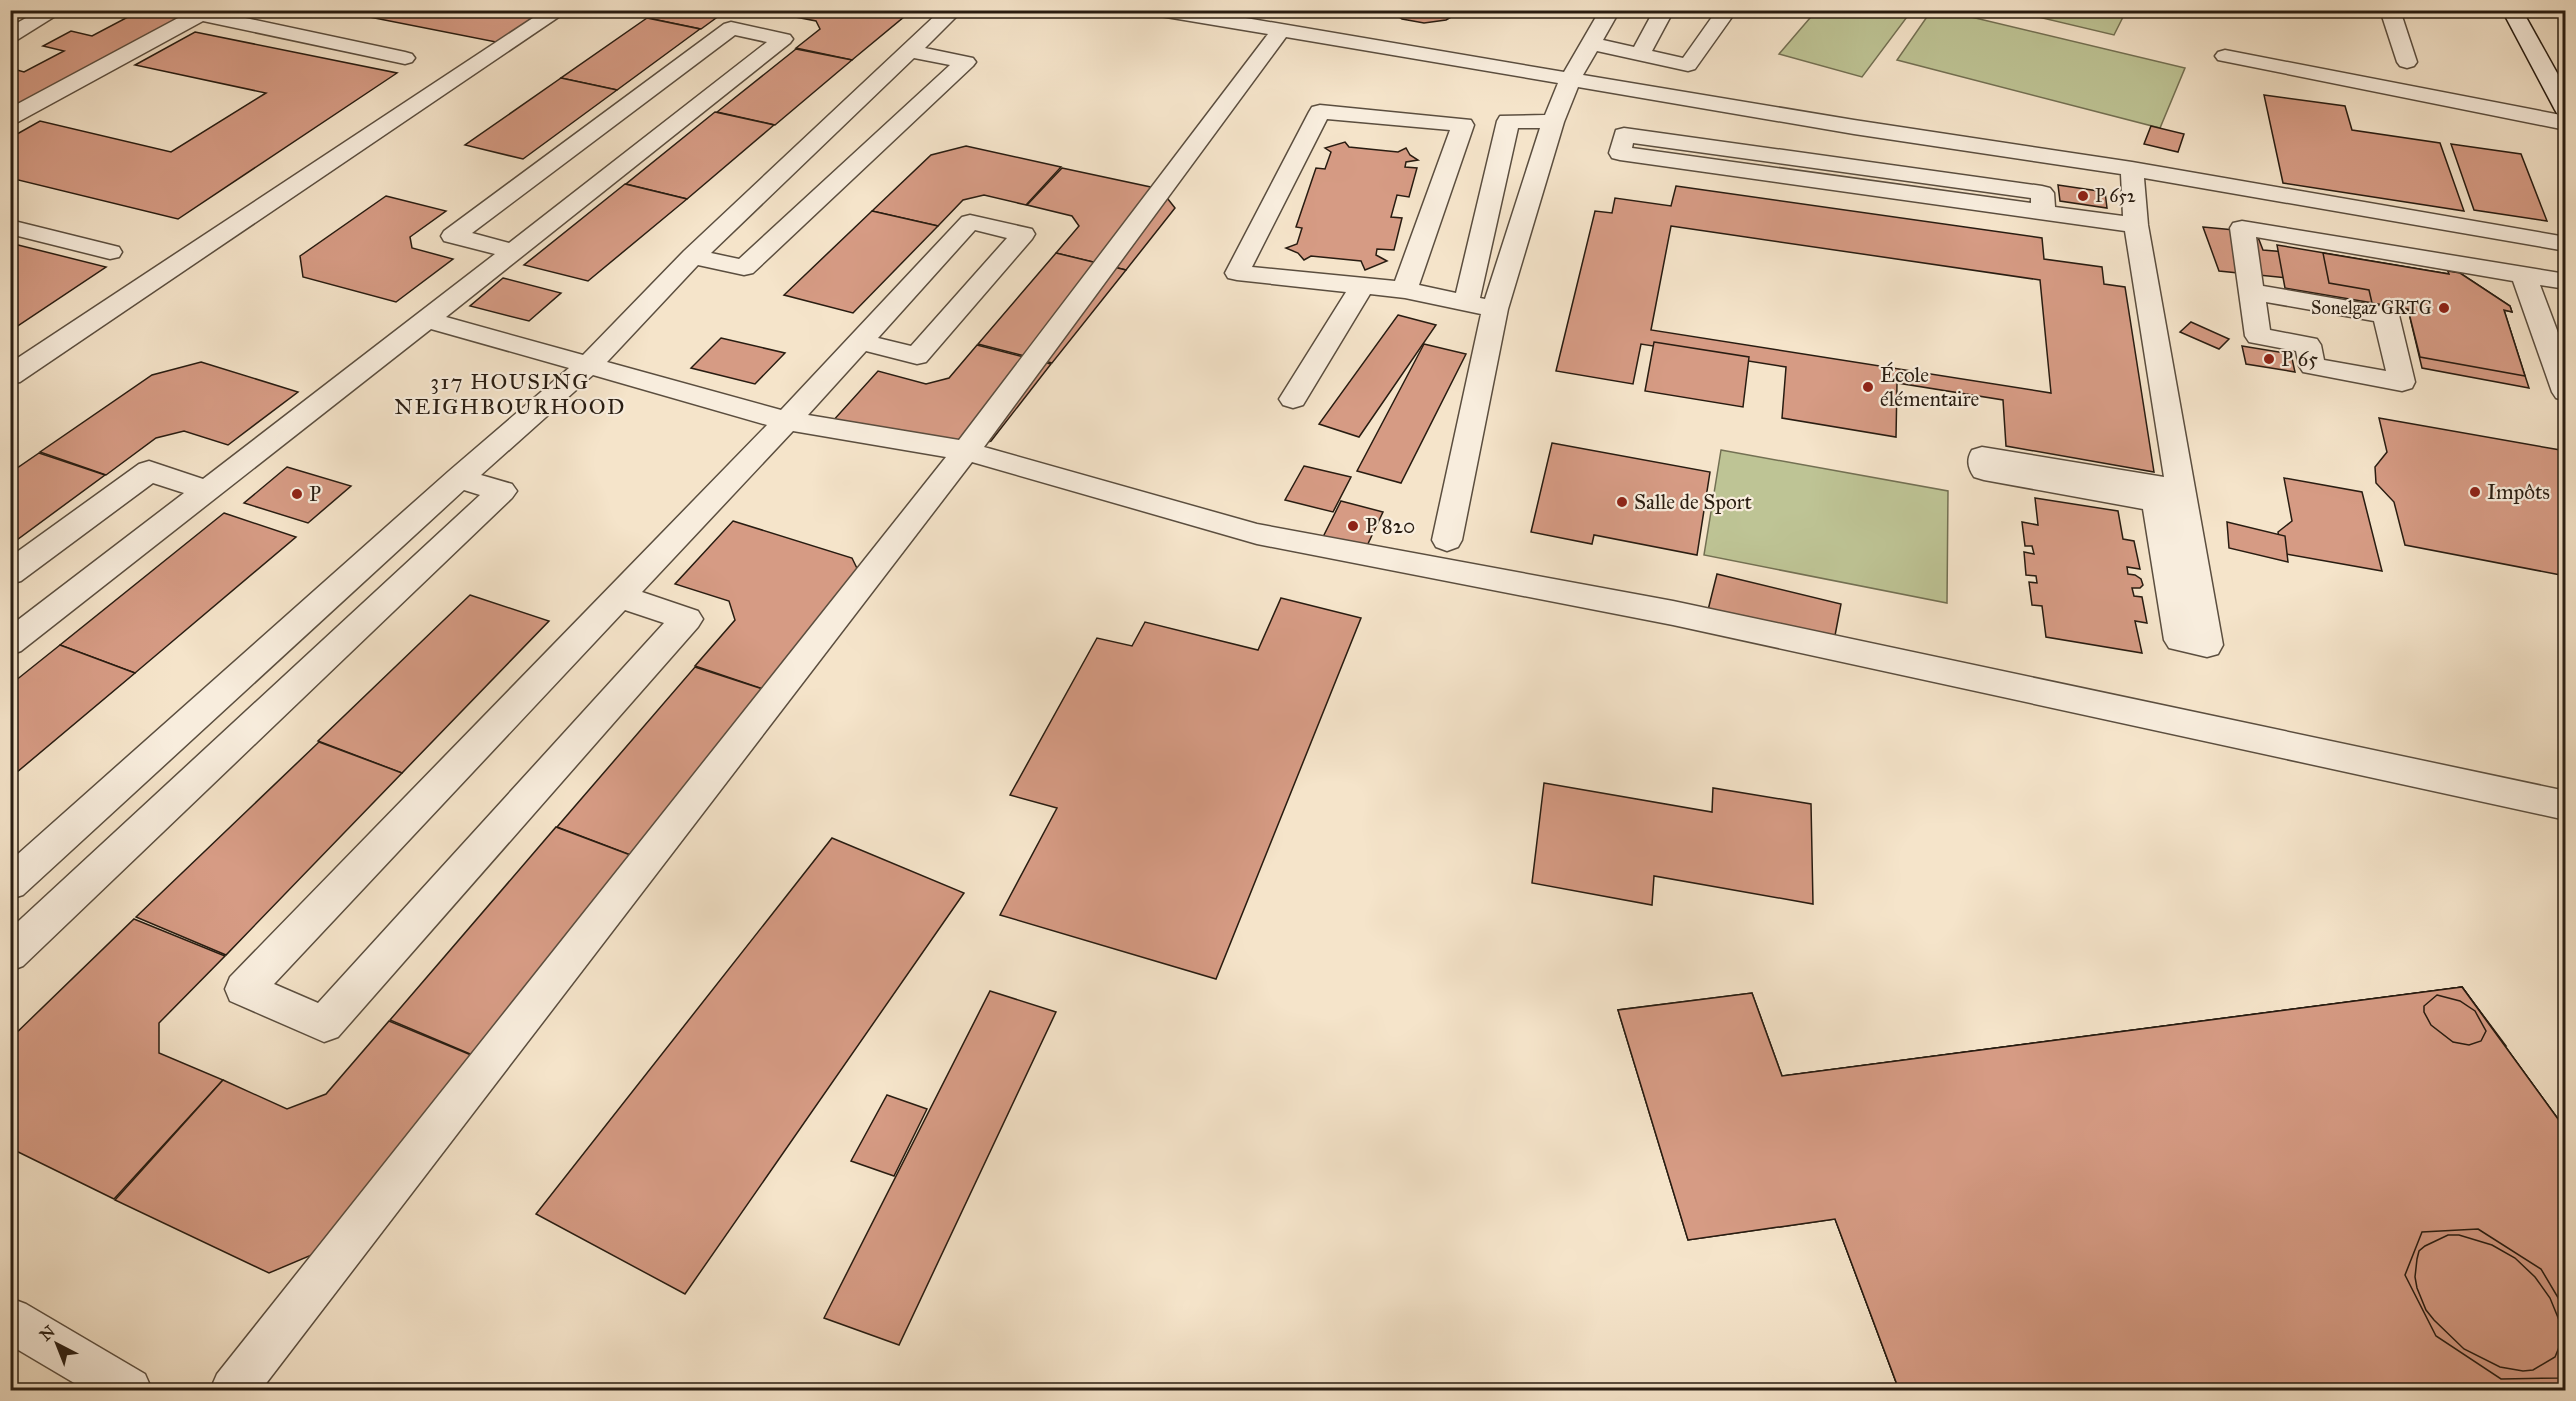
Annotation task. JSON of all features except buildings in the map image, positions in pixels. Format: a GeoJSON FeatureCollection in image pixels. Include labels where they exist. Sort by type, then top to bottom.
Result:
{"type":"FeatureCollection","features":[{"type":"Feature","properties":{"kind":"street"},"geometry":{"type":"LineString","coordinates":[[10,36],[56,10]]}},
{"type":"Feature","properties":{"kind":"street"},"geometry":{"type":"LineString","coordinates":[[10,376],[560,10]]}},
{"type":"Feature","properties":{"kind":"street"},"geometry":{"type":"LineString","coordinates":[[10,884],[459,478],[589,364],[693,256],[952,10]]}},
{"type":"Feature","properties":{"kind":"street"},"geometry":{"type":"LineString","coordinates":[[1160,10],[1854,127],[2132,169],[2565,244]]}},
{"type":"Feature","properties":{"kind":"street"},"geometry":{"type":"LineString","coordinates":[[1447,540],[1495,309],[1552,122],[1570,80],[1610,10]]}},
{"type":"Feature","properties":{"kind":"street"},"geometry":{"type":"LineString","coordinates":[[1640,54],[1664,10]]}},
{"type":"Feature","properties":{"kind":"street"},"geometry":{"type":"LineString","coordinates":[[1590,43],[1688,65],[1727,10]]}},
{"type":"Feature","properties":{"kind":"street"},"geometry":{"type":"LineString","coordinates":[[2390,10],[2407,62]]}},
{"type":"Feature","properties":{"kind":"street"},"geometry":{"type":"LineString","coordinates":[[2512,10],[2565,110]]}},
{"type":"Feature","properties":{"kind":"street"},"geometry":{"type":"LineString","coordinates":[[10,117],[205,13],[405,58]]}},
{"type":"Feature","properties":{"kind":"street"},"geometry":{"type":"LineString","coordinates":[[10,644],[428,320],[512,251],[783,39],[731,28],[453,236],[512,251]]}},
{"type":"Feature","properties":{"kind":"street"},"geometry":{"type":"LineString","coordinates":[[233,1390],[966,451],[1282,29]]}},
{"type":"Feature","properties":{"kind":"street"},"geometry":{"type":"LineString","coordinates":[[693,256],[744,268],[966,62],[910,51]]}},
{"type":"Feature","properties":{"kind":"street"},"geometry":{"type":"LineString","coordinates":[[2224,56],[2565,123]]}},
{"type":"Feature","properties":{"kind":"street"},"geometry":{"type":"LineString","coordinates":[[1405,290],[1463,124],[1320,112],[1236,273],[1405,290],[1495,309]]}},
{"type":"Feature","properties":{"kind":"street"},"geometry":{"type":"LineString","coordinates":[[1466,303],[1508,121],[1552,122]]}},
{"type":"Feature","properties":{"kind":"street"},"geometry":{"type":"LineString","coordinates":[[1847,175],[1854,127]]}},
{"type":"Feature","properties":{"kind":"street"},"geometry":{"type":"LineString","coordinates":[[1847,175],[1620,153],[1624,135],[1847,175],[2044,212],[2136,225]]}},
{"type":"Feature","properties":{"kind":"street"},"geometry":{"type":"LineString","coordinates":[[2132,169],[2136,225],[2207,645],[2180,640],[2156,501],[1984,470],[1982,457],[2180,489]]}},
{"type":"Feature","properties":{"kind":"street"},"geometry":{"type":"LineString","coordinates":[[617,596],[687,619],[324,1024],[243,989],[617,596],[787,420],[858,341],[970,222],[1023,234],[917,356],[858,341]]}},
{"type":"Feature","properties":{"kind":"street"},"geometry":{"type":"LineString","coordinates":[[10,226],[110,252]]}},
{"type":"Feature","properties":{"kind":"street"},"geometry":{"type":"LineString","coordinates":[[2252,292],[2386,315],[2402,382],[2312,366],[2308,345],[2258,336],[2242,228],[2565,282]]}},
{"type":"Feature","properties":{"kind":"street"},"geometry":{"type":"LineString","coordinates":[[2524,276],[2565,392]]}},
{"type":"Feature","properties":{"kind":"street"},"geometry":{"type":"LineString","coordinates":[[1293,399],[1363,285]]}},
{"type":"Feature","properties":{"kind":"street"},"geometry":{"type":"LineString","coordinates":[[428,320],[787,420],[966,451],[1257,534],[1673,613],[2565,806]]}},
{"type":"Feature","properties":{"kind":"street"},"geometry":{"type":"LineString","coordinates":[[10,573],[149,471],[207,490]]}},
{"type":"Feature","properties":{"kind":"street"},"geometry":{"type":"LineString","coordinates":[[10,954],[502,491],[459,478]]}},
{"type":"Feature","properties":{"kind":"street"},"geometry":{"type":"LineString","coordinates":[[10,1320],[129,1390]]}},
{"type":"Feature","properties":{"kind":"green space"},"geometry":{"type":"Polygon","coordinates":[[[1900,10],[1910,13],[1862,77],[1779,54],[1816,11],[1900,10]]]}},
{"type":"Feature","properties":{"kind":"green space"},"geometry":{"type":"Polygon","coordinates":[[[1931,11],[1946,11],[2185,68],[2160,128],[1897,60],[1931,11]]]}},
{"type":"Feature","properties":{"kind":"green space"},"geometry":{"type":"Polygon","coordinates":[[[2013,11],[2126,11],[2114,35],[2013,11]]]}},
{"type":"Feature","properties":{"kind":"green space"},"geometry":{"type":"Polygon","coordinates":[[[1721,450],[1948,491],[1947,603],[1704,555],[1721,450]]]}},
{"type":"Feature","properties":{"kind":"place","name":"P 652"},"geometry":{"type":"Point","coordinates":[2083,196]}},
{"type":"Feature","properties":{"kind":"place","name":"Sonelgaz GRTG"},"geometry":{"type":"Point","coordinates":[2444,308]}},
{"type":"Feature","properties":{"kind":"place","name":"P 65"},"geometry":{"type":"Point","coordinates":[2269,359]}},
{"type":"Feature","properties":{"kind":"place","name":"École élémentaire"},"geometry":{"type":"Point","coordinates":[1868,387]}},
{"type":"Feature","properties":{"kind":"place","name":"Impôts"},"geometry":{"type":"Point","coordinates":[2475,492]}},
{"type":"Feature","properties":{"kind":"place","name":"P"},"geometry":{"type":"Point","coordinates":[297,494]}},
{"type":"Feature","properties":{"kind":"place","name":"Salle de Sport"},"geometry":{"type":"Point","coordinates":[1622,502]}},
{"type":"Feature","properties":{"kind":"place","name":"P 820"},"geometry":{"type":"Point","coordinates":[1353,526]}},
{"type":"Feature","properties":{"kind":"district","name":"317 HOUSING NEIGHBOURHOOD"},"geometry":{"type":"Point","coordinates":[510,394]}}]}
